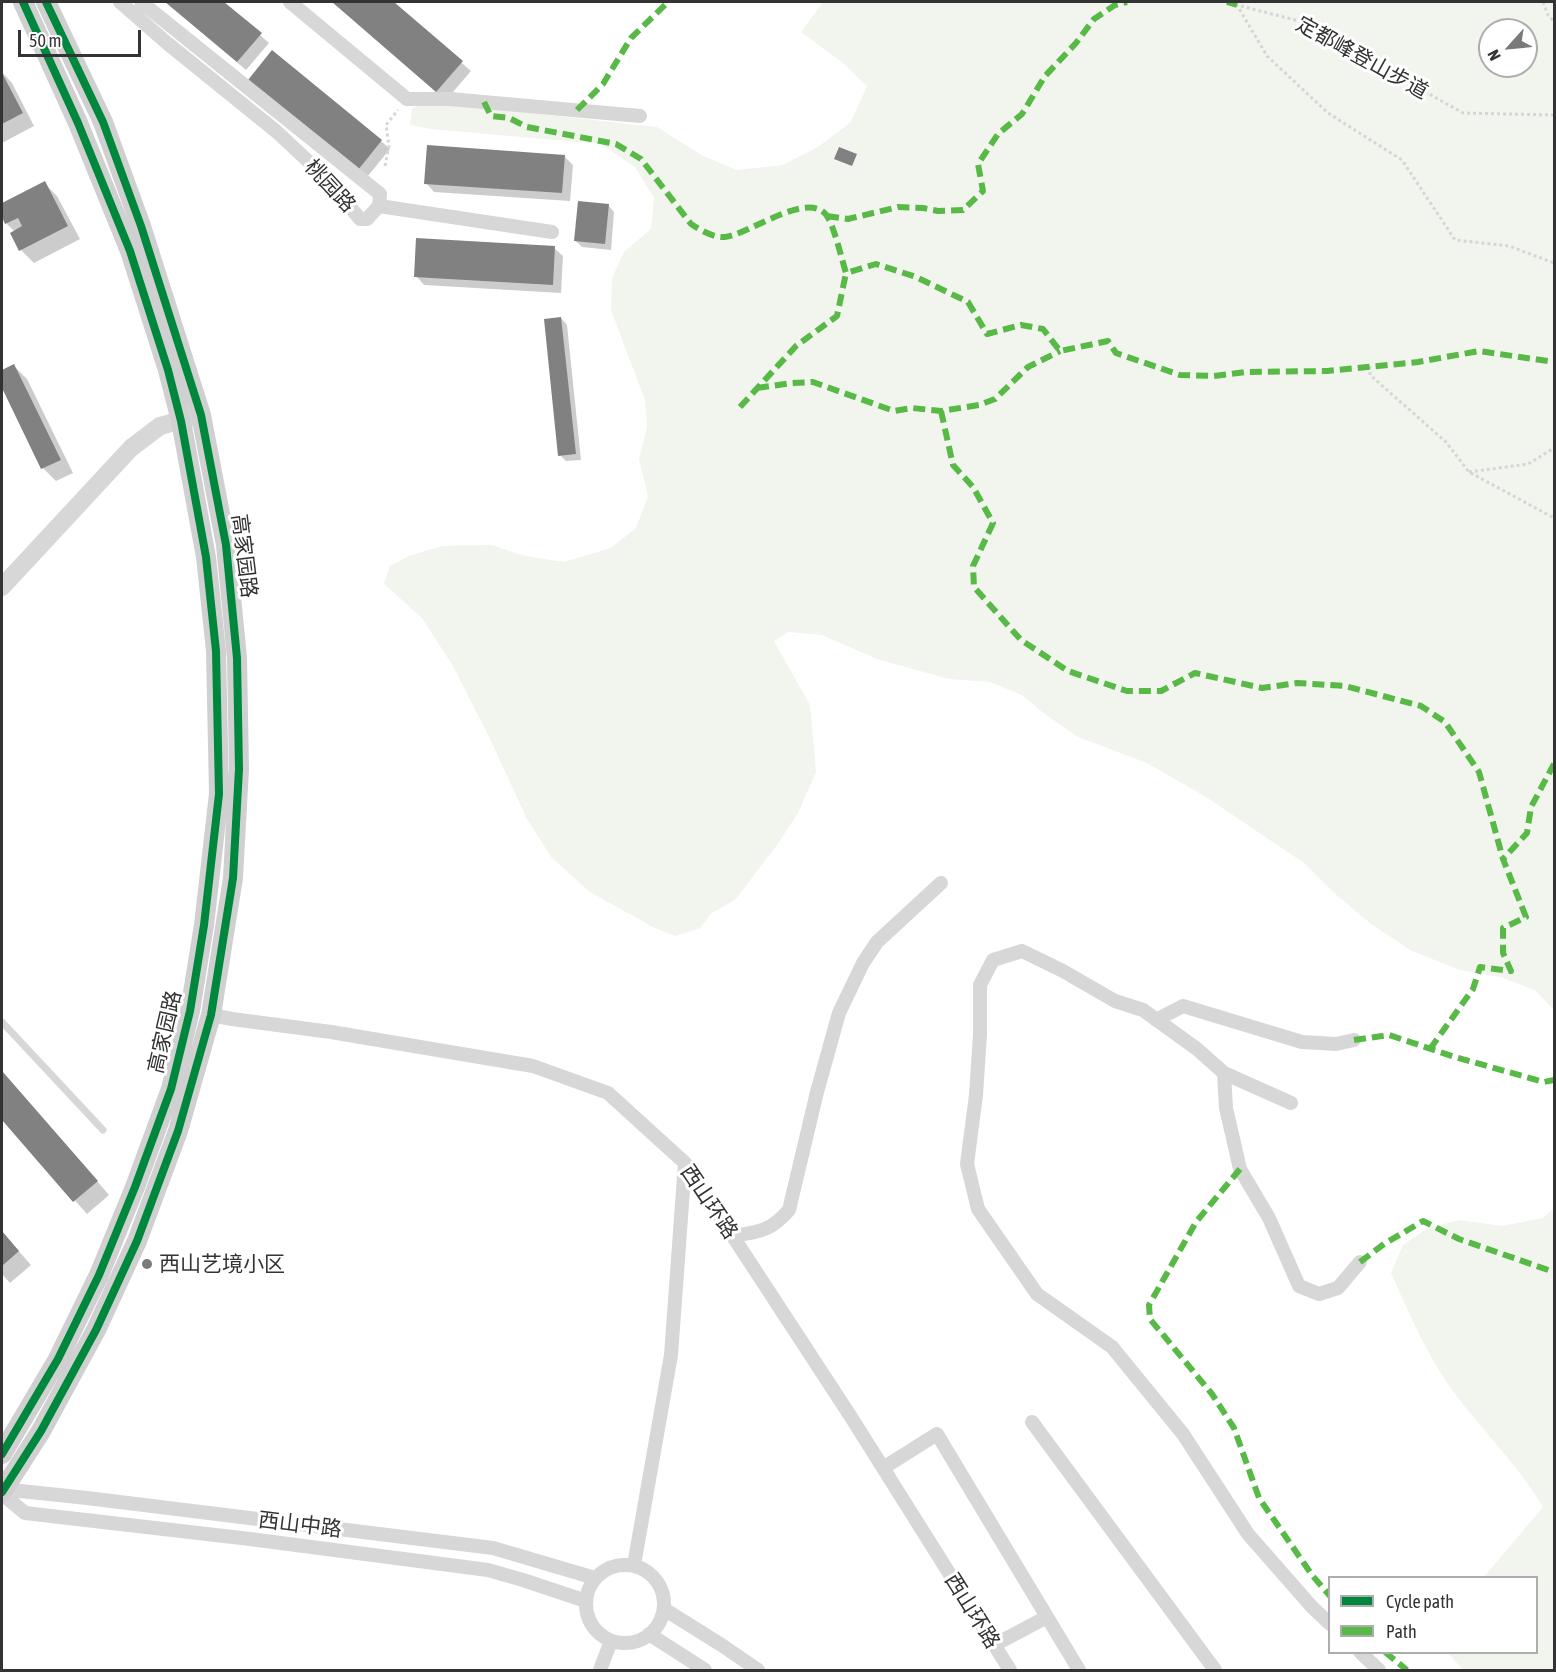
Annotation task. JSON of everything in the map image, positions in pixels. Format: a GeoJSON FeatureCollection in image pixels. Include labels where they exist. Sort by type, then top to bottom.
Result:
{"type":"FeatureCollection","features":[{"type":"Feature","properties":{"kind":"main road","name":"高家园路"},"geometry":{"type":"LineString","coordinates":[[2,1454],[58,1359],[99,1275],[135,1187],[171,1089],[190,1011],[204,925],[219,794],[216,651],[206,557],[181,421],[168,370],[130,251],[78,123],[23,2]]}},
{"type":"Feature","properties":{"kind":"main road","name":"高家园路"},"geometry":{"type":"LineString","coordinates":[[2,1493],[41,1431],[96,1330],[137,1241],[178,1131],[211,1015],[233,878],[239,758],[237,658],[226,545],[201,415],[141,226],[103,122],[46,2]]}},
{"type":"Feature","properties":{"kind":"street","name":"桃园路"},"geometry":{"type":"LineString","coordinates":[[120,2],[277,132],[325,177],[360,219],[367,219],[379,206],[380,194],[141,2]]}},
{"type":"Feature","properties":{"kind":"street"},"geometry":{"type":"LineString","coordinates":[[290,2],[407,99],[450,99],[640,116]]}},
{"type":"Feature","properties":{"kind":"street"},"geometry":{"type":"LineString","coordinates":[[379,206],[552,232]]}},
{"type":"Feature","properties":{"kind":"street"},"geometry":{"type":"LineString","coordinates":[[2,587],[131,448],[160,426],[201,415]]}},
{"type":"Feature","properties":{"kind":"street"},"geometry":{"type":"LineString","coordinates":[[733,1236],[764,1231],[778,1223],[789,1210],[817,1092],[839,1013],[863,963],[877,942],[941,883]]}},
{"type":"Feature","properties":{"kind":"street"},"geometry":{"type":"LineString","coordinates":[[1291,1103],[1224,1073],[1197,1049],[1143,1010],[1115,1001],[1022,951],[993,960],[980,986],[976,1095],[967,1164],[978,1209],[1037,1294],[1112,1347],[1183,1434],[1248,1534],[1328,1623]]}},
{"type":"Feature","properties":{"kind":"street"},"geometry":{"type":"LineString","coordinates":[[1156,1020],[1183,1006],[1302,1042],[1336,1044],[1354,1040]]}},
{"type":"Feature","properties":{"kind":"street","name":"西山环路"},"geometry":{"type":"LineString","coordinates":[[211,1015],[331,1032],[532,1066],[608,1093],[685,1163],[883,1468],[1010,1671]]}},
{"type":"Feature","properties":{"kind":"street"},"geometry":{"type":"LineString","coordinates":[[1224,1073],[1226,1108],[1240,1169],[1269,1218],[1299,1286],[1318,1294],[1338,1288],[1360,1262]]}},
{"type":"Feature","properties":{"kind":"street"},"geometry":{"type":"LineString","coordinates":[[634,1565],[671,1355],[685,1163]]}},
{"type":"Feature","properties":{"kind":"street"},"geometry":{"type":"LineString","coordinates":[[1032,1422],[1215,1671]]}},
{"type":"Feature","properties":{"kind":"street"},"geometry":{"type":"LineString","coordinates":[[883,1468],[937,1434],[1079,1671]]}},
{"type":"Feature","properties":{"kind":"street","name":"西山中路"},"geometry":{"type":"LineString","coordinates":[[2,1493],[21,1491],[87,1498],[493,1548],[595,1578]]}},
{"type":"Feature","properties":{"kind":"street","name":"西山中路"},"geometry":{"type":"LineString","coordinates":[[2,1493],[25,1513],[488,1570],[586,1601]]}},
{"type":"Feature","properties":{"kind":"street"},"geometry":{"type":"LineString","coordinates":[[621,1564],[634,1565],[654,1577],[660,1586],[664,1598],[661,1620],[649,1634],[634,1642],[611,1641],[593,1627],[588,1618],[586,1601],[591,1584],[609,1567],[621,1564]]}},
{"type":"Feature","properties":{"kind":"street"},"geometry":{"type":"LineString","coordinates":[[664,1609],[758,1671]]}},
{"type":"Feature","properties":{"kind":"street"},"geometry":{"type":"LineString","coordinates":[[994,1645],[1047,1617]]}},
{"type":"Feature","properties":{"kind":"street"},"geometry":{"type":"LineString","coordinates":[[649,1634],[705,1671]]}},
{"type":"Feature","properties":{"kind":"street"},"geometry":{"type":"LineString","coordinates":[[600,1671],[611,1641]]}},
{"type":"Feature","properties":{"kind":"street"},"geometry":{"type":"LineString","coordinates":[[1361,1654],[1379,1671]]}},
{"type":"Feature","properties":{"kind":"lane"},"geometry":{"type":"LineString","coordinates":[[2,1022],[103,1130]]}},
{"type":"Feature","properties":{"kind":"path"},"geometry":{"type":"LineString","coordinates":[[1543,2],[1548,15],[1554,22]]}},
{"type":"Feature","properties":{"kind":"path"},"geometry":{"type":"LineString","coordinates":[[386,166],[388,146],[386,125],[407,99]]}},
{"type":"Feature","properties":{"kind":"path"},"geometry":{"type":"LineString","coordinates":[[1370,366],[1370,375],[1446,442],[1469,472],[1554,518]]}},
{"type":"Feature","properties":{"kind":"path"},"geometry":{"type":"LineString","coordinates":[[1469,472],[1528,464],[1554,448]]}},
{"type":"Feature","properties":{"kind":"shaded area"},"geometry":{"type":"Polygon","coordinates":[[[823,2],[1554,2],[1554,1010],[1536,991],[1501,977],[1460,970],[1412,951],[1371,924],[1333,892],[1304,863],[1206,797],[1147,763],[1078,737],[1022,695],[990,682],[949,679],[877,659],[822,635],[789,632],[774,641],[810,705],[816,772],[798,813],[735,900],[712,913],[700,928],[675,936],[653,927],[590,892],[551,857],[526,817],[453,666],[422,618],[384,584],[390,566],[409,556],[442,546],[492,545],[525,556],[564,562],[611,548],[636,528],[648,496],[639,459],[647,427],[645,400],[611,310],[612,278],[624,252],[651,229],[654,198],[635,167],[601,144],[431,129],[410,125],[412,108],[429,102],[657,127],[703,156],[737,170],[783,165],[818,147],[851,122],[867,86],[843,63],[801,32],[823,2]]]}},
{"type":"Feature","properties":{"kind":"shaded area"},"geometry":{"type":"Polygon","coordinates":[[[1554,1208],[1554,1670],[1463,1670],[1449,1654],[1538,1654],[1538,1576],[1485,1576],[1543,1507],[1522,1476],[1450,1387],[1418,1332],[1391,1273],[1403,1245],[1428,1228],[1460,1220],[1502,1226],[1543,1218],[1554,1208]]]}},
{"type":"Feature","properties":{"kind":"building"},"geometry":{"type":"Polygon","coordinates":[[[165,2],[224,2],[262,33],[237,62],[165,2]]]}},
{"type":"Feature","properties":{"kind":"building"},"geometry":{"type":"Polygon","coordinates":[[[332,2],[394,2],[463,61],[436,92],[332,2]]]}},
{"type":"Feature","properties":{"kind":"building"},"geometry":{"type":"Polygon","coordinates":[[[272,50],[382,140],[358,170],[248,80],[272,50]]]}},
{"type":"Feature","properties":{"kind":"building"},"geometry":{"type":"Polygon","coordinates":[[[2,73],[23,113],[2,124],[2,73]]]}},
{"type":"Feature","properties":{"kind":"building"},"geometry":{"type":"Polygon","coordinates":[[[427,145],[565,155],[562,193],[424,184],[427,145]]]}},
{"type":"Feature","properties":{"kind":"building"},"geometry":{"type":"Polygon","coordinates":[[[839,147],[857,154],[852,166],[834,159],[839,147]]]}},
{"type":"Feature","properties":{"kind":"building"},"geometry":{"type":"Polygon","coordinates":[[[45,181],[68,226],[19,251],[10,233],[22,226],[18,218],[5,224],[2,217],[2,203],[45,181]]]}},
{"type":"Feature","properties":{"kind":"building"},"geometry":{"type":"Polygon","coordinates":[[[578,201],[609,204],[605,244],[574,241],[578,201]]]}},
{"type":"Feature","properties":{"kind":"building"},"geometry":{"type":"Polygon","coordinates":[[[416,238],[555,246],[553,285],[414,277],[416,238]]]}},
{"type":"Feature","properties":{"kind":"building"},"geometry":{"type":"Polygon","coordinates":[[[561,317],[576,454],[558,456],[544,319],[561,317]]]}},
{"type":"Feature","properties":{"kind":"building"},"geometry":{"type":"Polygon","coordinates":[[[14,364],[61,460],[41,469],[2,388],[2,370],[14,364]]]}},
{"type":"Feature","properties":{"kind":"building"},"geometry":{"type":"Polygon","coordinates":[[[2,1071],[98,1181],[73,1202],[2,1120],[2,1071]]]}},
{"type":"Feature","properties":{"kind":"building"},"geometry":{"type":"Polygon","coordinates":[[[2,1231],[19,1251],[2,1266],[2,1231]]]}},
{"type":"Feature","properties":{"kind":"marked path"},"geometry":{"type":"LineString","coordinates":[[577,110],[603,84],[631,38],[668,2]]}},
{"type":"Feature","properties":{"kind":"marked path"},"geometry":{"type":"LineString","coordinates":[[827,216],[848,219],[898,207],[938,211],[963,210],[983,191],[978,164],[998,134],[1022,114],[1045,76],[1076,43],[1094,19],[1115,5],[1127,2]]}},
{"type":"Feature","properties":{"kind":"marked path"},"geometry":{"type":"LineString","coordinates":[[1227,2],[1237,5]]}},
{"type":"Feature","properties":{"kind":"marked path"},"geometry":{"type":"LineString","coordinates":[[484,102],[491,116],[509,118],[527,127],[616,144],[641,159],[691,224],[712,235],[725,237],[793,210],[818,209],[830,221],[846,273],[876,264],[916,277],[968,302],[987,334],[1021,325],[1043,329],[1060,351],[1108,341],[1116,353],[1180,375],[1214,376],[1246,372],[1327,371],[1418,362],[1479,351],[1554,362]]}},
{"type":"Feature","properties":{"kind":"marked path"},"geometry":{"type":"LineString","coordinates":[[740,407],[796,346],[837,316],[846,273]]}},
{"type":"Feature","properties":{"kind":"marked path"},"geometry":{"type":"LineString","coordinates":[[757,388],[813,382],[894,411],[912,408],[941,411],[979,405],[995,399],[1028,367],[1060,351]]}},
{"type":"Feature","properties":{"kind":"marked path"},"geometry":{"type":"LineString","coordinates":[[941,411],[953,465],[973,487],[993,523],[973,566],[974,587],[1021,640],[1068,671],[1127,691],[1161,691],[1195,673],[1262,688],[1297,683],[1345,686],[1421,706],[1445,722],[1479,772],[1503,859]]}},
{"type":"Feature","properties":{"kind":"marked path"},"geometry":{"type":"LineString","coordinates":[[1430,1049],[1473,989],[1480,967],[1511,971],[1503,953],[1503,928],[1526,917],[1503,859],[1527,833],[1531,807],[1554,764]]}},
{"type":"Feature","properties":{"kind":"marked path"},"geometry":{"type":"LineString","coordinates":[[1354,1040],[1389,1035],[1455,1057],[1544,1082],[1554,1080]]}},
{"type":"Feature","properties":{"kind":"marked path"},"geometry":{"type":"LineString","coordinates":[[1240,1169],[1196,1222],[1149,1305],[1150,1319],[1212,1394],[1234,1428],[1259,1498],[1312,1575],[1328,1594]]}},
{"type":"Feature","properties":{"kind":"marked path"},"geometry":{"type":"LineString","coordinates":[[1360,1262],[1384,1244],[1423,1221],[1459,1239],[1554,1272]]}},
{"type":"Feature","properties":{"kind":"marked path"},"geometry":{"type":"LineString","coordinates":[[1387,1654],[1407,1670]]}},
{"type":"Feature","properties":{"kind":"cycle path"},"geometry":{"type":"LineString","coordinates":[[2,1454],[58,1359],[99,1275],[135,1187],[171,1089],[190,1011],[204,925],[219,794],[216,651],[206,557],[181,421],[168,370],[130,251],[78,123],[23,2]]}},
{"type":"Feature","properties":{"kind":"cycle path"},"geometry":{"type":"LineString","coordinates":[[2,1492],[41,1431],[96,1330],[137,1241],[178,1131],[211,1015],[233,878],[239,769],[237,658],[226,545],[201,415],[141,226],[103,122],[46,2]]}},
{"type":"Feature","properties":{"kind":"place","name":"西山艺境小区"},"geometry":{"type":"Point","coordinates":[147,1264]}}]}
